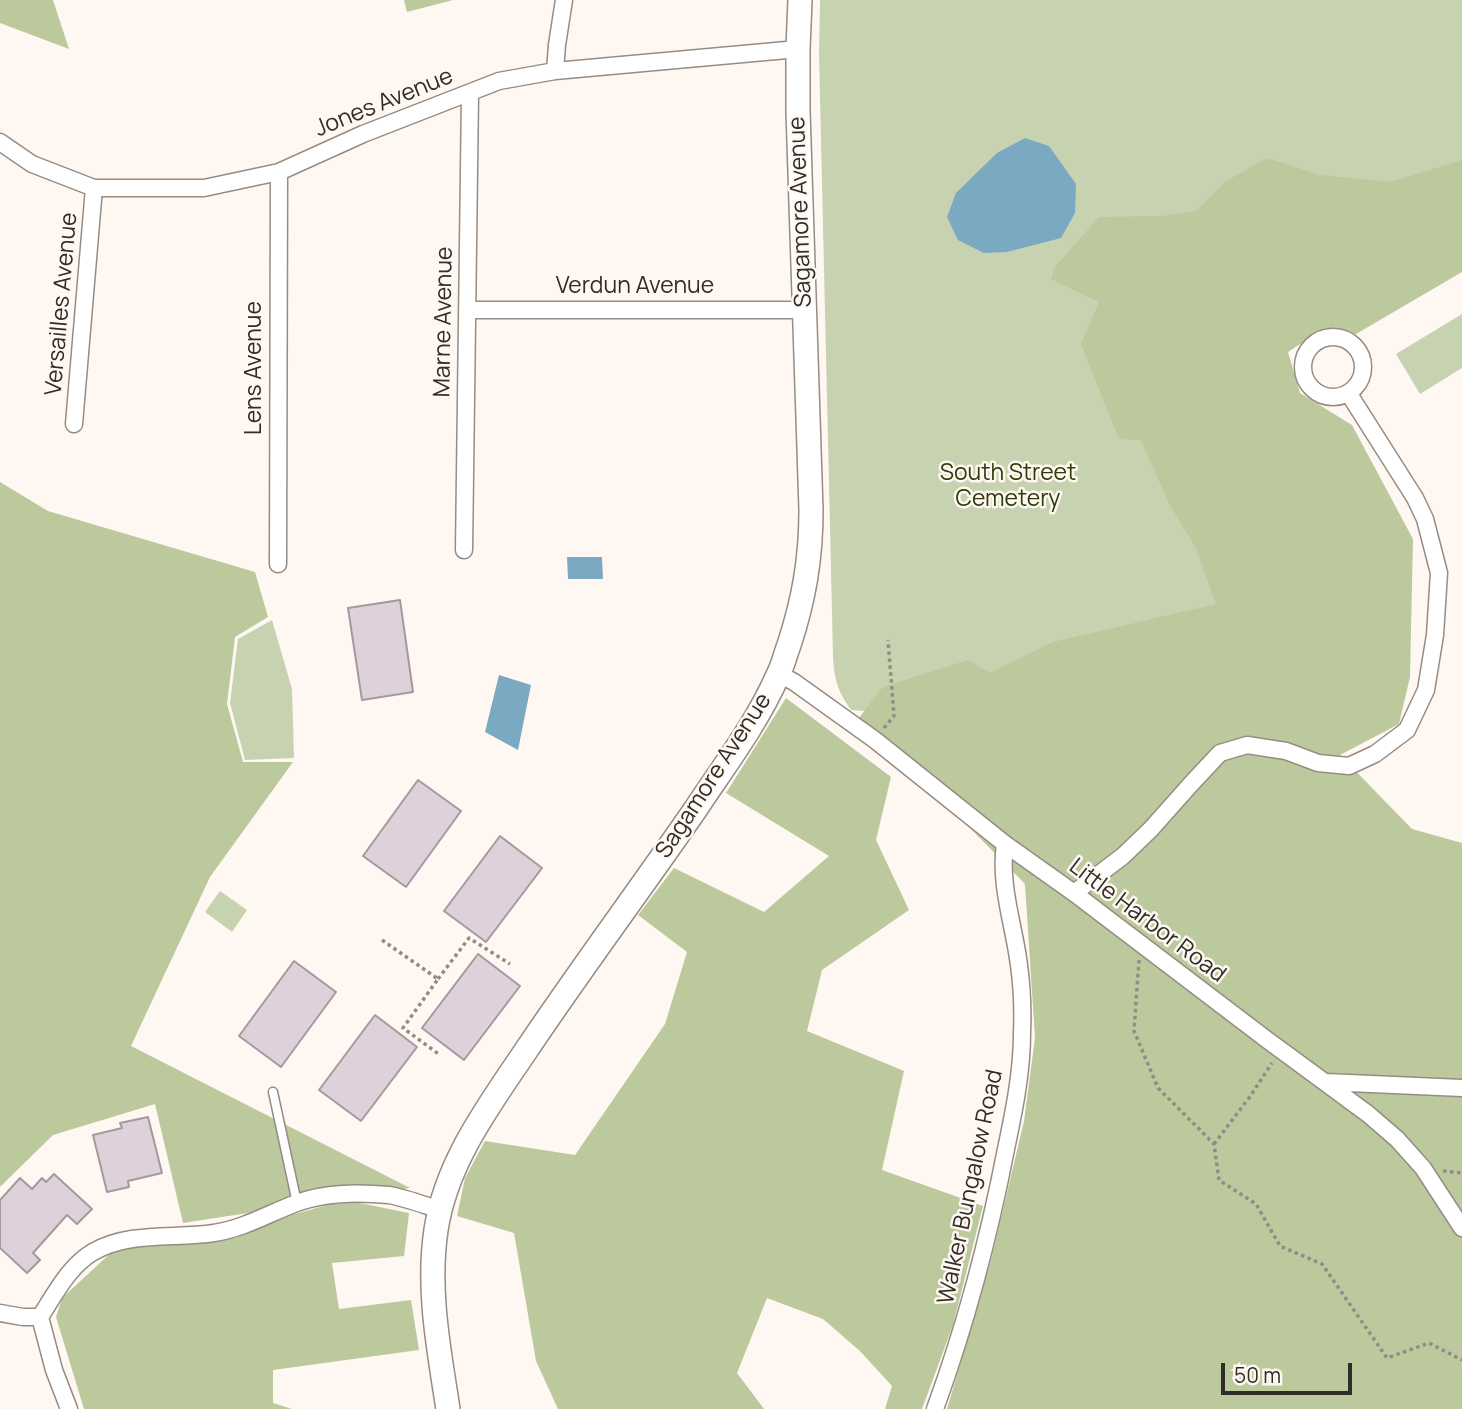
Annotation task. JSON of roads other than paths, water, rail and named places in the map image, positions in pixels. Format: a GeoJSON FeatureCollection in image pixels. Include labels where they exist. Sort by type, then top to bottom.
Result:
{"type":"FeatureCollection","features":[{"type":"Feature","properties":{"kind":"main road","name":"Sagamore Avenue"},"geometry":{"type":"LineString","coordinates":[[448,1409],[434,1307],[432,1265],[440,1210],[462,1152],[482,1115],[755,720],[779,674],[802,601],[810,554],[811,510],[798,111],[800,0]]}},
{"type":"Feature","properties":{"kind":"street"},"geometry":{"type":"LineString","coordinates":[[555,71],[556,46],[564,0]]}},
{"type":"Feature","properties":{"kind":"street","name":"Jones Avenue"},"geometry":{"type":"LineString","coordinates":[[0,142],[32,164],[94,188],[204,188],[279,172],[363,134],[499,82],[555,71],[798,49]]}},
{"type":"Feature","properties":{"kind":"street","name":"Marne Avenue"},"geometry":{"type":"LineString","coordinates":[[464,551],[470,93]]}},
{"type":"Feature","properties":{"kind":"street","name":"Lens Avenue"},"geometry":{"type":"LineString","coordinates":[[278,564],[279,172]]}},
{"type":"Feature","properties":{"kind":"street","name":"Versailles Avenue"},"geometry":{"type":"LineString","coordinates":[[74,424],[94,188]]}},
{"type":"Feature","properties":{"kind":"street","name":"Verdun Avenue"},"geometry":{"type":"LineString","coordinates":[[467,310],[804,310]]}},
{"type":"Feature","properties":{"kind":"street"},"geometry":{"type":"LineString","coordinates":[[1074,892],[1123,856],[1151,830],[1220,753],[1247,745],[1286,751],[1318,763],[1349,766],[1376,754],[1406,730],[1426,690],[1435,635],[1439,573],[1425,519],[1416,498],[1349,394]]}},
{"type":"Feature","properties":{"kind":"street","name":"Little Harbor Road"},"geometry":{"type":"LineString","coordinates":[[779,674],[875,740],[1004,844],[1074,892],[1368,1114],[1397,1139],[1423,1168],[1462,1228]]}},
{"type":"Feature","properties":{"kind":"street","name":"Walker Bungalow Road"},"geometry":{"type":"LineString","coordinates":[[935,1409],[963,1329],[984,1250],[1018,1088],[1023,1005],[1002,863],[1004,844]]}},
{"type":"Feature","properties":{"kind":"street"},"geometry":{"type":"LineString","coordinates":[[1326,1082],[1462,1088]]}},
{"type":"Feature","properties":{"kind":"street"},"geometry":{"type":"LineString","coordinates":[[69,1409],[54,1370],[40,1317],[76,1264],[95,1251],[122,1240],[216,1233],[247,1224],[297,1203],[327,1195],[345,1193],[391,1196],[440,1210]]}},
{"type":"Feature","properties":{"kind":"street"},"geometry":{"type":"LineString","coordinates":[[0,1313],[40,1317]]}},
{"type":"Feature","properties":{"kind":"lane"},"geometry":{"type":"LineString","coordinates":[[273,1092],[297,1203]]}},
{"type":"Feature","properties":{"kind":"water"},"geometry":{"type":"Polygon","coordinates":[[[1025,138],[1049,146],[1076,184],[1075,213],[1061,238],[1007,252],[984,253],[958,240],[947,217],[956,193],[997,153],[1025,138]]]}},
{"type":"Feature","properties":{"kind":"water"},"geometry":{"type":"Polygon","coordinates":[[[567,557],[602,557],[603,579],[568,579],[567,557]]]}},
{"type":"Feature","properties":{"kind":"water"},"geometry":{"type":"Polygon","coordinates":[[[499,675],[531,685],[518,750],[485,732],[499,675]]]}},
{"type":"Feature","properties":{"kind":"park label","name":"South Street Cemetery"},"geometry":{"type":"Point","coordinates":[1008,487]}}]}
